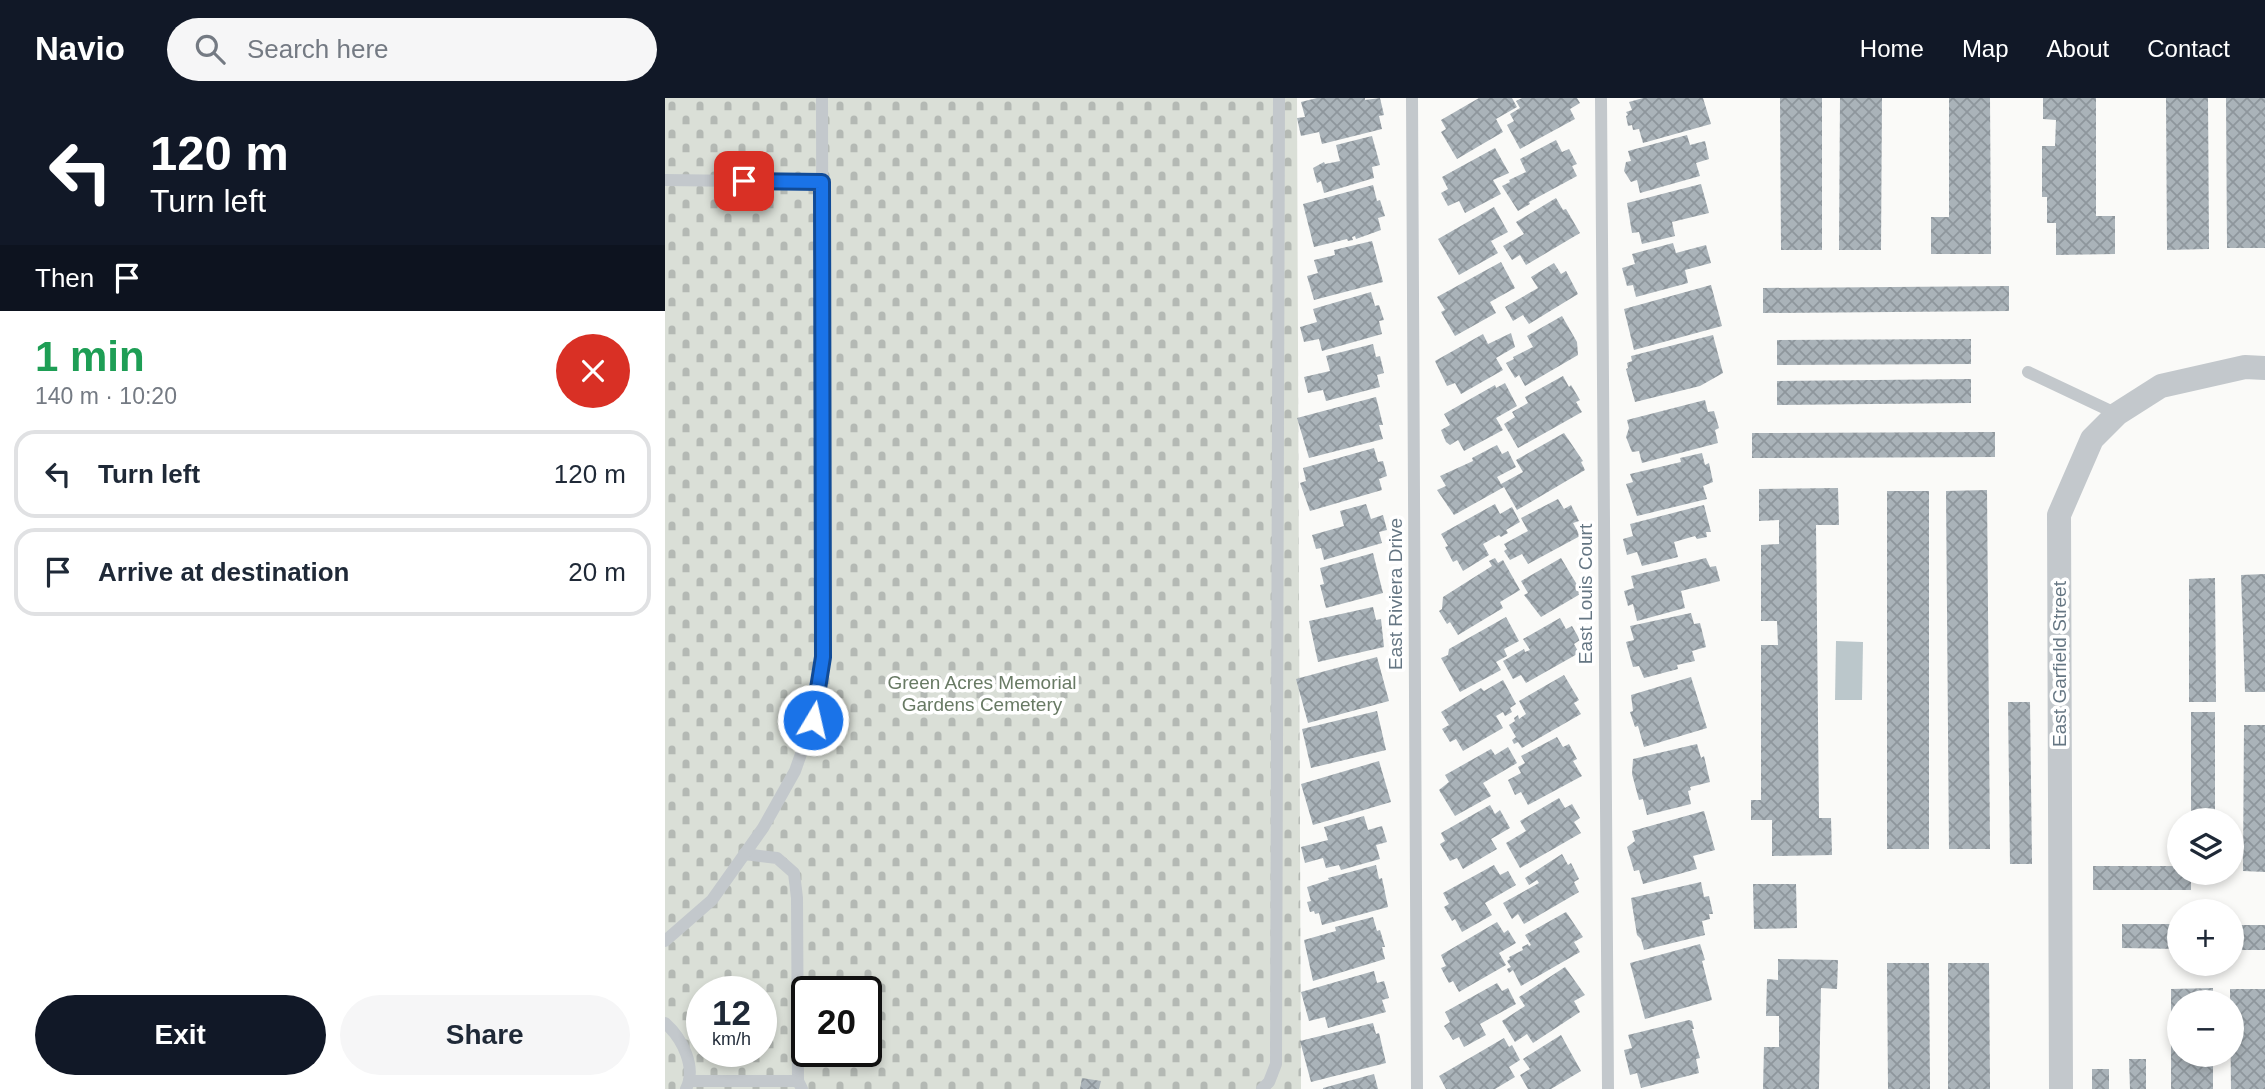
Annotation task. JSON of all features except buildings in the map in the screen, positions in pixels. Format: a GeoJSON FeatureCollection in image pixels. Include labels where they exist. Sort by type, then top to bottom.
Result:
{"type":"FeatureCollection","features":[{"type":"Feature","properties":{"kind":"street","name":"East Garfield Street"},"geometry":{"type":"LineString","coordinates":[[2061,1089],[2059,515],[2092,439],[2117,414],[2161,386],[2245,367],[2265,368]]}},
{"type":"Feature","properties":{"kind":"lane"},"geometry":{"type":"LineString","coordinates":[[665,941],[712,901],[763,828],[795,771],[813,720],[823,657],[822,98]]}},
{"type":"Feature","properties":{"kind":"lane"},"geometry":{"type":"LineString","coordinates":[[1262,1089],[1269,1082],[1276,1064],[1279,98]]}},
{"type":"Feature","properties":{"kind":"lane","name":"East Riviera Drive"},"geometry":{"type":"LineString","coordinates":[[1412,98],[1417,1089]]}},
{"type":"Feature","properties":{"kind":"lane","name":"East Louis Court"},"geometry":{"type":"LineString","coordinates":[[1601,98],[1608,1089]]}},
{"type":"Feature","properties":{"kind":"lane"},"geometry":{"type":"LineString","coordinates":[[665,180],[822,182]]}},
{"type":"Feature","properties":{"kind":"lane"},"geometry":{"type":"LineString","coordinates":[[2028,372],[2117,414]]}},
{"type":"Feature","properties":{"kind":"lane"},"geometry":{"type":"LineString","coordinates":[[665,1023],[687,1052],[688,1085],[800,1085],[797,898],[794,873],[777,859],[744,854]]}},
{"type":"Feature","properties":{"kind":"green space","name":"Green Acres Memorial Gardens Cemetery"},"geometry":{"type":"Polygon","coordinates":[[[665,98],[1297,98],[1301,1089],[665,1089],[665,98]]]}},
{"type":"Feature","properties":{"kind":"shaded area"},"geometry":{"type":"Polygon","coordinates":[[[1836,641],[1863,642],[1862,700],[1835,700],[1836,641]]]}},
{"type":"Feature","properties":{"kind":"route"},"geometry":{"type":"LineString","coordinates":[[744,181],[822,182],[823,657],[813,720]]}}]}
